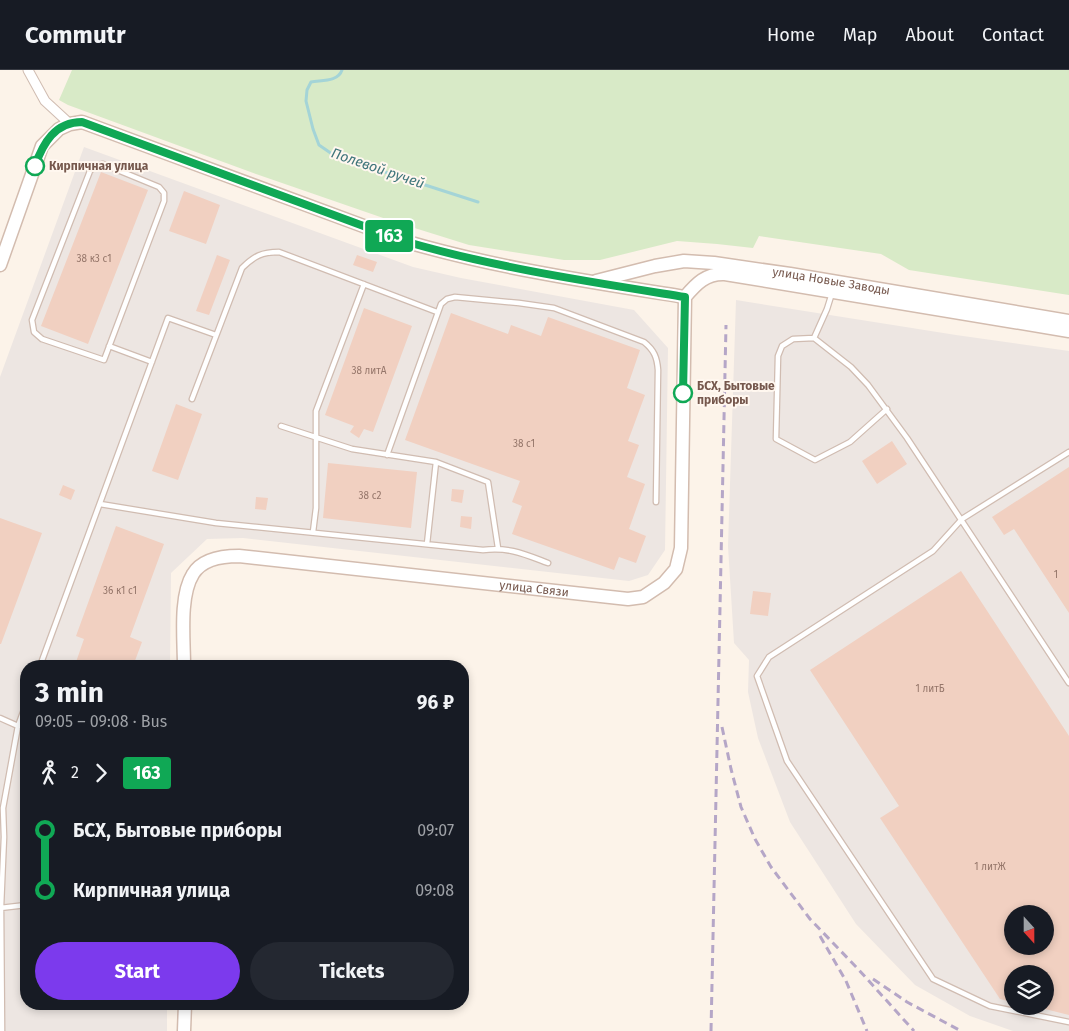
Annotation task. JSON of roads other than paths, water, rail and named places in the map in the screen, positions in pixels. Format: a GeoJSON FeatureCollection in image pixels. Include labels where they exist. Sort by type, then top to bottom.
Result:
{"type":"FeatureCollection","features":[{"type":"Feature","properties":{"kind":"street"},"geometry":{"type":"LineString","coordinates":[[0,265],[42,146],[64,126],[45,101],[28,70]]}},
{"type":"Feature","properties":{"kind":"street","name":"улица Новые Заводы"},"geometry":{"type":"LineString","coordinates":[[64,126],[82,122],[89,124],[404,241],[465,258],[685,297],[697,283],[707,277],[725,274],[833,287],[1069,321]]}},
{"type":"Feature","properties":{"kind":"street","name":"улица Новые Заводы"},"geometry":{"type":"LineString","coordinates":[[593,282],[655,266],[684,262],[714,263],[1069,331]]}},
{"type":"Feature","properties":{"kind":"street","name":"улица Связи"},"geometry":{"type":"LineString","coordinates":[[184,660],[184,600],[193,573],[205,563],[224,556],[239,556],[628,599],[643,597],[664,583],[676,569],[681,548],[685,297]]}},
{"type":"Feature","properties":{"kind":"street"},"geometry":{"type":"LineString","coordinates":[[184,1010],[184,1031]]}},
{"type":"Feature","properties":{"kind":"lane"},"geometry":{"type":"LineString","coordinates":[[103,164],[159,187],[164,193],[164,201],[109,346],[104,360],[42,339],[34,332],[32,320],[90,171],[95,166],[103,164]]}},
{"type":"Feature","properties":{"kind":"lane"},"geometry":{"type":"LineString","coordinates":[[192,399],[242,268],[251,258],[264,252],[279,252],[437,312]]}},
{"type":"Feature","properties":{"kind":"lane"},"geometry":{"type":"LineString","coordinates":[[313,532],[316,508],[316,411],[364,284]]}},
{"type":"Feature","properties":{"kind":"lane"},"geometry":{"type":"LineString","coordinates":[[814,338],[827,309],[833,287]]}},
{"type":"Feature","properties":{"kind":"lane"},"geometry":{"type":"LineString","coordinates":[[387,454],[441,304],[456,297],[554,308],[644,342],[652,349],[657,364],[656,502]]}},
{"type":"Feature","properties":{"kind":"lane"},"geometry":{"type":"LineString","coordinates":[[42,660],[168,318],[216,335]]}},
{"type":"Feature","properties":{"kind":"lane"},"geometry":{"type":"LineString","coordinates":[[887,409],[850,442],[816,460],[776,439],[778,356],[782,346],[793,339],[814,338],[851,367],[868,385],[887,409],[962,519],[1069,682]]}},
{"type":"Feature","properties":{"kind":"lane"},"geometry":{"type":"LineString","coordinates":[[109,346],[152,362]]}},
{"type":"Feature","properties":{"kind":"lane"},"geometry":{"type":"LineString","coordinates":[[281,426],[352,449],[436,462],[488,482],[498,548]]}},
{"type":"Feature","properties":{"kind":"lane"},"geometry":{"type":"LineString","coordinates":[[1069,452],[962,519],[934,551],[769,657],[757,676],[787,761],[933,979],[990,1006],[1069,1022]]}},
{"type":"Feature","properties":{"kind":"lane"},"geometry":{"type":"LineString","coordinates":[[427,544],[436,462]]}},
{"type":"Feature","properties":{"kind":"lane"},"geometry":{"type":"LineString","coordinates":[[100,504],[216,523],[483,550],[498,548],[515,550],[548,563]]}},
{"type":"Feature","properties":{"kind":"lane"},"geometry":{"type":"LineString","coordinates":[[0,718],[18,726]]}},
{"type":"Feature","properties":{"kind":"lane"},"geometry":{"type":"LineString","coordinates":[[2,1031],[1,907],[4,837],[2,809],[20,720]]}},
{"type":"Feature","properties":{"kind":"lane"},"geometry":{"type":"LineString","coordinates":[[1,907],[20,905]]}},
{"type":"Feature","properties":{"kind":"waterway","name":"Полевой ручей"},"geometry":{"type":"LineString","coordinates":[[342,70],[333,79],[311,82],[307,90],[306,101],[319,145],[335,156],[478,202]]}},
{"type":"Feature","properties":{"kind":"railway"},"geometry":{"type":"LineString","coordinates":[[711,1031],[726,325]]}},
{"type":"Feature","properties":{"kind":"railway"},"geometry":{"type":"LineString","coordinates":[[722,727],[741,807],[755,839],[771,867],[810,919],[914,1031]]}},
{"type":"Feature","properties":{"kind":"railway"},"geometry":{"type":"LineString","coordinates":[[820,936],[846,981],[867,1031]]}},
{"type":"Feature","properties":{"kind":"railway"},"geometry":{"type":"LineString","coordinates":[[873,979],[907,1002],[961,1031]]}},
{"type":"Feature","properties":{"kind":"place","name":"Кирпичная улица"},"geometry":{"type":"Point","coordinates":[35,166]}},
{"type":"Feature","properties":{"kind":"place","name":"БСХ, Бытовые приборы"},"geometry":{"type":"Point","coordinates":[683,393]}}]}
